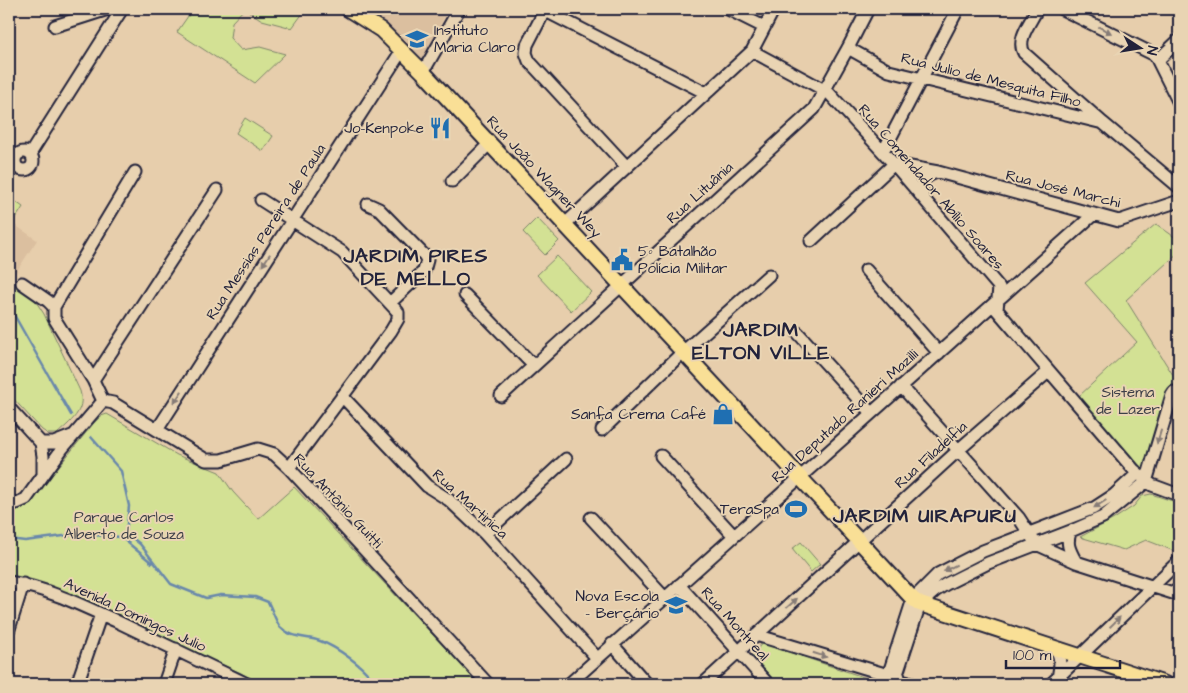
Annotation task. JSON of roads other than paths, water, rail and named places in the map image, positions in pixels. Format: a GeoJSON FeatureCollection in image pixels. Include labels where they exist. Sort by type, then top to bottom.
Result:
{"type":"FeatureCollection","features":[{"type":"Feature","properties":{"kind":"main road","name":"Rua João Wagner Wey"},"geometry":{"type":"LineString","coordinates":[[348,9],[381,30],[402,50],[917,601],[1165,684]]}},
{"type":"Feature","properties":{"kind":"street"},"geometry":{"type":"LineString","coordinates":[[55,26],[108,9]]}},
{"type":"Feature","properties":{"kind":"street"},"geometry":{"type":"LineString","coordinates":[[30,154],[122,9]]}},
{"type":"Feature","properties":{"kind":"street"},"geometry":{"type":"LineString","coordinates":[[423,72],[459,9]]}},
{"type":"Feature","properties":{"kind":"street"},"geometry":{"type":"LineString","coordinates":[[728,9],[764,27]]}},
{"type":"Feature","properties":{"kind":"street"},"geometry":{"type":"LineString","coordinates":[[565,224],[752,51],[774,9]]}},
{"type":"Feature","properties":{"kind":"street","name":"Rua Lituânia"},"geometry":{"type":"LineString","coordinates":[[500,396],[814,109],[868,9]]}},
{"type":"Feature","properties":{"kind":"street"},"geometry":{"type":"LineString","coordinates":[[883,152],[958,9]]}},
{"type":"Feature","properties":{"kind":"street"},"geometry":{"type":"LineString","coordinates":[[1037,9],[1021,40],[1020,47],[1024,53],[1179,187]]}},
{"type":"Feature","properties":{"kind":"street"},"geometry":{"type":"LineString","coordinates":[[1062,9],[1154,55],[1179,104]]}},
{"type":"Feature","properties":{"kind":"street"},"geometry":{"type":"LineString","coordinates":[[626,166],[529,61],[526,53],[527,45],[543,10],[706,93]]}},
{"type":"Feature","properties":{"kind":"street"},"geometry":{"type":"LineString","coordinates":[[1158,60],[1179,40]]}},
{"type":"Feature","properties":{"kind":"street","name":"Rua Julio de Mesquita Filho"},"geometry":{"type":"LineString","coordinates":[[848,48],[889,71],[1103,123]]}},
{"type":"Feature","properties":{"kind":"street","name":"Rua Messias Pereira de Paula"},"geometry":{"type":"LineString","coordinates":[[156,430],[402,50]]}},
{"type":"Feature","properties":{"kind":"street","name":"Rua Comendador Abílio Soares"},"geometry":{"type":"LineString","coordinates":[[752,51],[828,92],[923,197],[999,287],[997,310],[1048,372],[1142,478],[1152,485],[1179,495]]}},
{"type":"Feature","properties":{"kind":"street"},"geometry":{"type":"LineString","coordinates":[[1074,116],[1080,110],[1079,102]]}},
{"type":"Feature","properties":{"kind":"street"},"geometry":{"type":"LineString","coordinates":[[452,181],[490,143]]}},
{"type":"Feature","properties":{"kind":"street"},"geometry":{"type":"LineString","coordinates":[[811,241],[894,164]]}},
{"type":"Feature","properties":{"kind":"street","name":"Rua José Marchi"},"geometry":{"type":"LineString","coordinates":[[894,164],[938,172],[1119,221],[1179,201]]}},
{"type":"Feature","properties":{"kind":"street"},"geometry":{"type":"LineString","coordinates":[[9,501],[17,503],[26,499],[74,435],[103,401],[54,318],[54,307],[135,172]]}},
{"type":"Feature","properties":{"kind":"street"},"geometry":{"type":"LineString","coordinates":[[923,197],[921,187],[924,179],[929,174],[938,172]]}},
{"type":"Feature","properties":{"kind":"street"},"geometry":{"type":"LineString","coordinates":[[92,380],[217,190]]}},
{"type":"Feature","properties":{"kind":"street"},"geometry":{"type":"LineString","coordinates":[[261,200],[342,252],[391,302],[398,312],[398,319],[391,331],[289,468]]}},
{"type":"Feature","properties":{"kind":"street"},"geometry":{"type":"LineString","coordinates":[[368,204],[379,209],[427,260],[424,271],[391,302]]}},
{"type":"Feature","properties":{"kind":"street"},"geometry":{"type":"LineString","coordinates":[[1070,207],[1078,211],[1080,215],[1081,220],[1075,230]]}},
{"type":"Feature","properties":{"kind":"street","name":"Rua Deputado Ranieri Mazilli"},"geometry":{"type":"LineString","coordinates":[[568,684],[1094,214]]}},
{"type":"Feature","properties":{"kind":"street"},"geometry":{"type":"LineString","coordinates":[[866,270],[939,352]]}},
{"type":"Feature","properties":{"kind":"street"},"geometry":{"type":"LineString","coordinates":[[602,430],[684,351],[769,275]]}},
{"type":"Feature","properties":{"kind":"street"},"geometry":{"type":"LineString","coordinates":[[22,283],[54,307]]}},
{"type":"Feature","properties":{"kind":"street"},"geometry":{"type":"LineString","coordinates":[[465,295],[533,365]]}},
{"type":"Feature","properties":{"kind":"street"},"geometry":{"type":"LineString","coordinates":[[798,333],[871,413]]}},
{"type":"Feature","properties":{"kind":"street","name":"Rua Filadelfia"},"geometry":{"type":"LineString","coordinates":[[703,684],[959,450],[1048,372]]}},
{"type":"Feature","properties":{"kind":"street"},"geometry":{"type":"LineString","coordinates":[[901,386],[1019,518],[1036,544],[1076,562],[1179,595]]}},
{"type":"Feature","properties":{"kind":"street"},"geometry":{"type":"LineString","coordinates":[[917,601],[988,563],[1103,517],[1142,478],[1177,392]]}},
{"type":"Feature","properties":{"kind":"street","name":"Rua Martinica"},"geometry":{"type":"LineString","coordinates":[[342,396],[427,486],[449,500],[485,534],[597,658]]}},
{"type":"Feature","properties":{"kind":"street","name":"Rua Antônio Guitti"},"geometry":{"type":"LineString","coordinates":[[103,401],[113,403],[206,460],[221,460],[258,449],[274,454],[488,684]]}},
{"type":"Feature","properties":{"kind":"street"},"geometry":{"type":"LineString","coordinates":[[9,408],[41,443],[43,475]]}},
{"type":"Feature","properties":{"kind":"street"},"geometry":{"type":"LineString","coordinates":[[41,443],[54,443],[74,435]]}},
{"type":"Feature","properties":{"kind":"street"},"geometry":{"type":"LineString","coordinates":[[661,456],[734,536]]}},
{"type":"Feature","properties":{"kind":"street"},"geometry":{"type":"LineString","coordinates":[[485,534],[566,459]]}},
{"type":"Feature","properties":{"kind":"street"},"geometry":{"type":"LineString","coordinates":[[892,679],[923,586],[938,574],[983,551],[1094,508],[1142,478]]}},
{"type":"Feature","properties":{"kind":"street"},"geometry":{"type":"LineString","coordinates":[[591,518],[665,598]]}},
{"type":"Feature","properties":{"kind":"street"},"geometry":{"type":"LineString","coordinates":[[1015,538],[1019,518]]}},
{"type":"Feature","properties":{"kind":"street"},"geometry":{"type":"LineString","coordinates":[[1071,531],[1068,538],[1068,547],[1076,562]]}},
{"type":"Feature","properties":{"kind":"street"},"geometry":{"type":"LineString","coordinates":[[1055,681],[1179,561]]}},
{"type":"Feature","properties":{"kind":"street","name":"Avenida Domingos Julio"},"geometry":{"type":"LineString","coordinates":[[9,582],[23,584],[63,597],[176,649],[246,684]]}},
{"type":"Feature","properties":{"kind":"street"},"geometry":{"type":"LineString","coordinates":[[9,628],[23,584]]}},
{"type":"Feature","properties":{"kind":"street","name":"Rua Montreal"},"geometry":{"type":"LineString","coordinates":[[679,585],[768,684]]}},
{"type":"Feature","properties":{"kind":"street"},"geometry":{"type":"LineString","coordinates":[[77,684],[101,614]]}},
{"type":"Feature","properties":{"kind":"street"},"geometry":{"type":"LineString","coordinates":[[756,635],[912,684]]}},
{"type":"Feature","properties":{"kind":"street"},"geometry":{"type":"LineString","coordinates":[[612,644],[646,684]]}},
{"type":"Feature","properties":{"kind":"street"},"geometry":{"type":"LineString","coordinates":[[1055,648],[1059,652],[1060,662],[1055,681]]}},
{"type":"Feature","properties":{"kind":"street"},"geometry":{"type":"LineString","coordinates":[[164,684],[176,649]]}},
{"type":"Feature","properties":{"kind":"waterway"},"geometry":{"type":"LineString","coordinates":[[9,306],[71,415]]}},
{"type":"Feature","properties":{"kind":"waterway"},"geometry":{"type":"LineString","coordinates":[[91,437],[121,471],[129,506],[126,533],[140,544],[171,584],[206,598],[221,595],[255,597],[268,602],[278,624],[285,631],[289,634],[315,639],[334,648],[359,665],[374,684]]}},
{"type":"Feature","properties":{"kind":"waterway"},"geometry":{"type":"LineString","coordinates":[[9,539],[25,541],[79,534],[121,537],[152,563]]}},
{"type":"Feature","properties":{"kind":"place","name":"Instituto Maria Claro"},"geometry":{"type":"Point","coordinates":[417,39]}},
{"type":"Feature","properties":{"kind":"place","name":"Jo-Kenpoke"},"geometry":{"type":"Point","coordinates":[440,128]}},
{"type":"Feature","properties":{"kind":"place","name":"5º Batalhão Polícia Militar"},"geometry":{"type":"Point","coordinates":[622,260]}},
{"type":"Feature","properties":{"kind":"place","name":"Sanfa Crema Café"},"geometry":{"type":"Point","coordinates":[723,414]}},
{"type":"Feature","properties":{"kind":"place","name":"TeraSpa"},"geometry":{"type":"Point","coordinates":[796,509]}},
{"type":"Feature","properties":{"kind":"place","name":"Nova Escola - Berçário"},"geometry":{"type":"Point","coordinates":[676,605]}},
{"type":"Feature","properties":{"kind":"district","name":"JARDIM PIRES DE MELLO"},"geometry":{"type":"Point","coordinates":[416,268]}},
{"type":"Feature","properties":{"kind":"district","name":"JARDIM ELTON VILLE"},"geometry":{"type":"Point","coordinates":[761,342]}},
{"type":"Feature","properties":{"kind":"district","name":"JARDIM UIRAPURU"},"geometry":{"type":"Point","coordinates":[925,516]}},
{"type":"Feature","properties":{"kind":"park label","name":"Sistema de Lazer"},"geometry":{"type":"Point","coordinates":[1128,400]}},
{"type":"Feature","properties":{"kind":"park label","name":"Parque Carlos Alberto de Souza"},"geometry":{"type":"Point","coordinates":[124,526]}}]}
